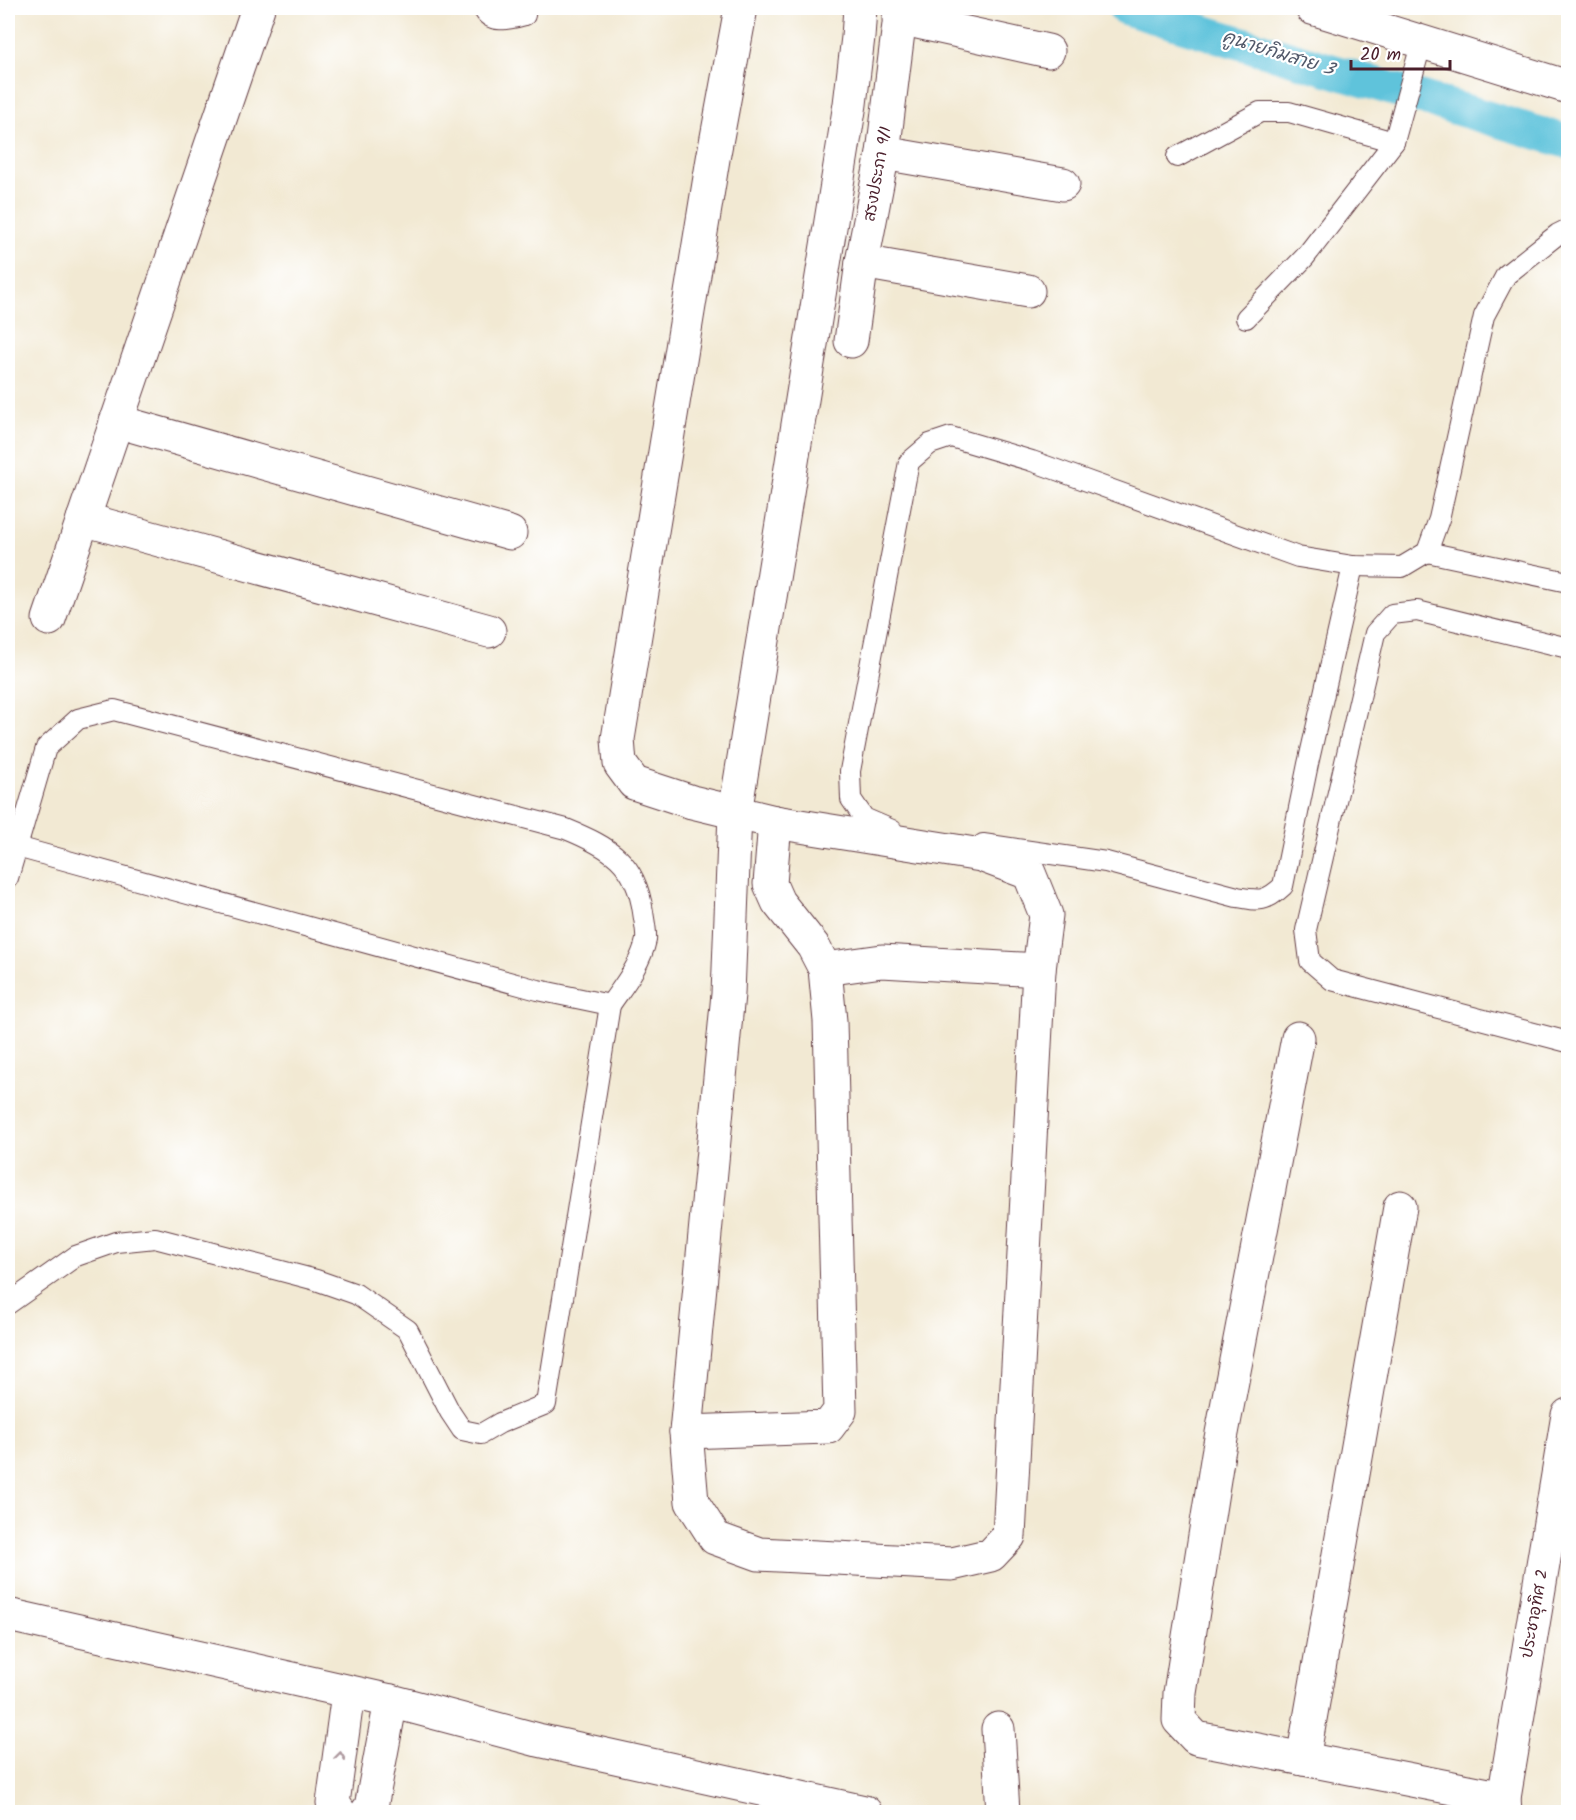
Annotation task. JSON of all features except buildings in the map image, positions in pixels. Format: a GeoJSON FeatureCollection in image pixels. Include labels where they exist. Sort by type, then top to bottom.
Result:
{"type":"FeatureCollection","features":[{"type":"Feature","properties":{"kind":"street"},"geometry":{"type":"LineString","coordinates":[[49,619],[258,8]]}},
{"type":"Feature","properties":{"kind":"street"},"geometry":{"type":"LineString","coordinates":[[741,8],[713,159],[618,739],[620,764],[634,783],[735,813],[775,822],[981,855],[1029,873],[1046,915],[1038,970],[1009,1536],[991,1555],[952,1564],[759,1554],[715,1538],[692,1502],[686,1432],[728,994],[735,813],[850,104],[860,8]]}},
{"type":"Feature","properties":{"kind":"street"},"geometry":{"type":"LineString","coordinates":[[1312,8],[1569,87]]}},
{"type":"Feature","properties":{"kind":"street"},"geometry":{"type":"LineString","coordinates":[[900,13],[1048,51]]}},
{"type":"Feature","properties":{"kind":"street","name":"สรงประภา 9/1"},"geometry":{"type":"LineString","coordinates":[[851,341],[862,262],[884,153],[900,13]]}},
{"type":"Feature","properties":{"kind":"street"},"geometry":{"type":"LineString","coordinates":[[884,153],[1064,184]]}},
{"type":"Feature","properties":{"kind":"street"},"geometry":{"type":"LineString","coordinates":[[862,262],[1028,291]]}},
{"type":"Feature","properties":{"kind":"street"},"geometry":{"type":"LineString","coordinates":[[116,421],[510,533]]}},
{"type":"Feature","properties":{"kind":"street"},"geometry":{"type":"LineString","coordinates":[[83,519],[489,631]]}},
{"type":"Feature","properties":{"kind":"street"},"geometry":{"type":"LineString","coordinates":[[686,1432],[828,1427],[840,1411],[830,1022],[825,969],[813,946],[778,902],[770,884],[775,822]]}},
{"type":"Feature","properties":{"kind":"street"},"geometry":{"type":"LineString","coordinates":[[825,969],[882,961],[1038,970]]}},
{"type":"Feature","properties":{"kind":"street"},"geometry":{"type":"LineString","coordinates":[[1298,1038],[1218,1454],[1180,1693],[1179,1720],[1196,1738],[1304,1759],[1504,1805]]}},
{"type":"Feature","properties":{"kind":"street"},"geometry":{"type":"LineString","coordinates":[[1304,1759],[1400,1207]]}},
{"type":"Feature","properties":{"kind":"street","name":"ประชาอุทิศ 2"},"geometry":{"type":"LineString","coordinates":[[1504,1805],[1569,1415]]}},
{"type":"Feature","properties":{"kind":"street"},"geometry":{"type":"LineString","coordinates":[[8,1616],[391,1701],[538,1740],[865,1812]]}},
{"type":"Feature","properties":{"kind":"street"},"geometry":{"type":"LineString","coordinates":[[339,1812],[333,1803],[348,1693]]}},
{"type":"Feature","properties":{"kind":"street"},"geometry":{"type":"LineString","coordinates":[[367,1812],[371,1808],[391,1701]]}},
{"type":"Feature","properties":{"kind":"street"},"geometry":{"type":"LineString","coordinates":[[998,1729],[1003,1812]]}},
{"type":"Feature","properties":{"kind":"lane"},"geometry":{"type":"LineString","coordinates":[[483,8],[486,14],[494,19],[509,20],[525,15],[526,8]]}},
{"type":"Feature","properties":{"kind":"lane"},"geometry":{"type":"LineString","coordinates":[[1246,318],[1305,257],[1394,142],[1422,41]]}},
{"type":"Feature","properties":{"kind":"lane"},"geometry":{"type":"LineString","coordinates":[[1177,157],[1260,112],[1289,112],[1394,142]]}},
{"type":"Feature","properties":{"kind":"lane"},"geometry":{"type":"LineString","coordinates":[[1353,566],[1283,886],[1270,898],[1256,900],[1237,897],[1106,862],[889,830],[864,818],[851,799],[850,771],[909,462],[930,444],[951,437],[1032,461],[1298,557],[1353,566],[1402,567],[1427,552],[1439,519],[1484,316],[1506,275],[1558,234],[1569,229]]}},
{"type":"Feature","properties":{"kind":"lane"},"geometry":{"type":"LineString","coordinates":[[1427,552],[1569,582]]}},
{"type":"Feature","properties":{"kind":"lane"},"geometry":{"type":"LineString","coordinates":[[1569,648],[1417,611],[1392,614],[1375,633],[1306,930],[1310,961],[1332,980],[1569,1042]]}},
{"type":"Feature","properties":{"kind":"lane"},"geometry":{"type":"LineString","coordinates":[[8,881],[46,748],[78,719],[114,710],[555,826],[596,841],[624,862],[640,894],[646,939],[632,971],[610,1005],[546,1404],[500,1423],[481,1434],[462,1430],[450,1412],[408,1330],[356,1294],[316,1280],[156,1238],[116,1242],[76,1256],[8,1304]]}},
{"type":"Feature","properties":{"kind":"lane"},"geometry":{"type":"LineString","coordinates":[[17,848],[538,990],[610,1005]]}},
{"type":"Feature","properties":{"kind":"waterway","name":"คูนายกิมสาย 3"},"geometry":{"type":"LineString","coordinates":[[1125,8],[1568,142]]}}]}
